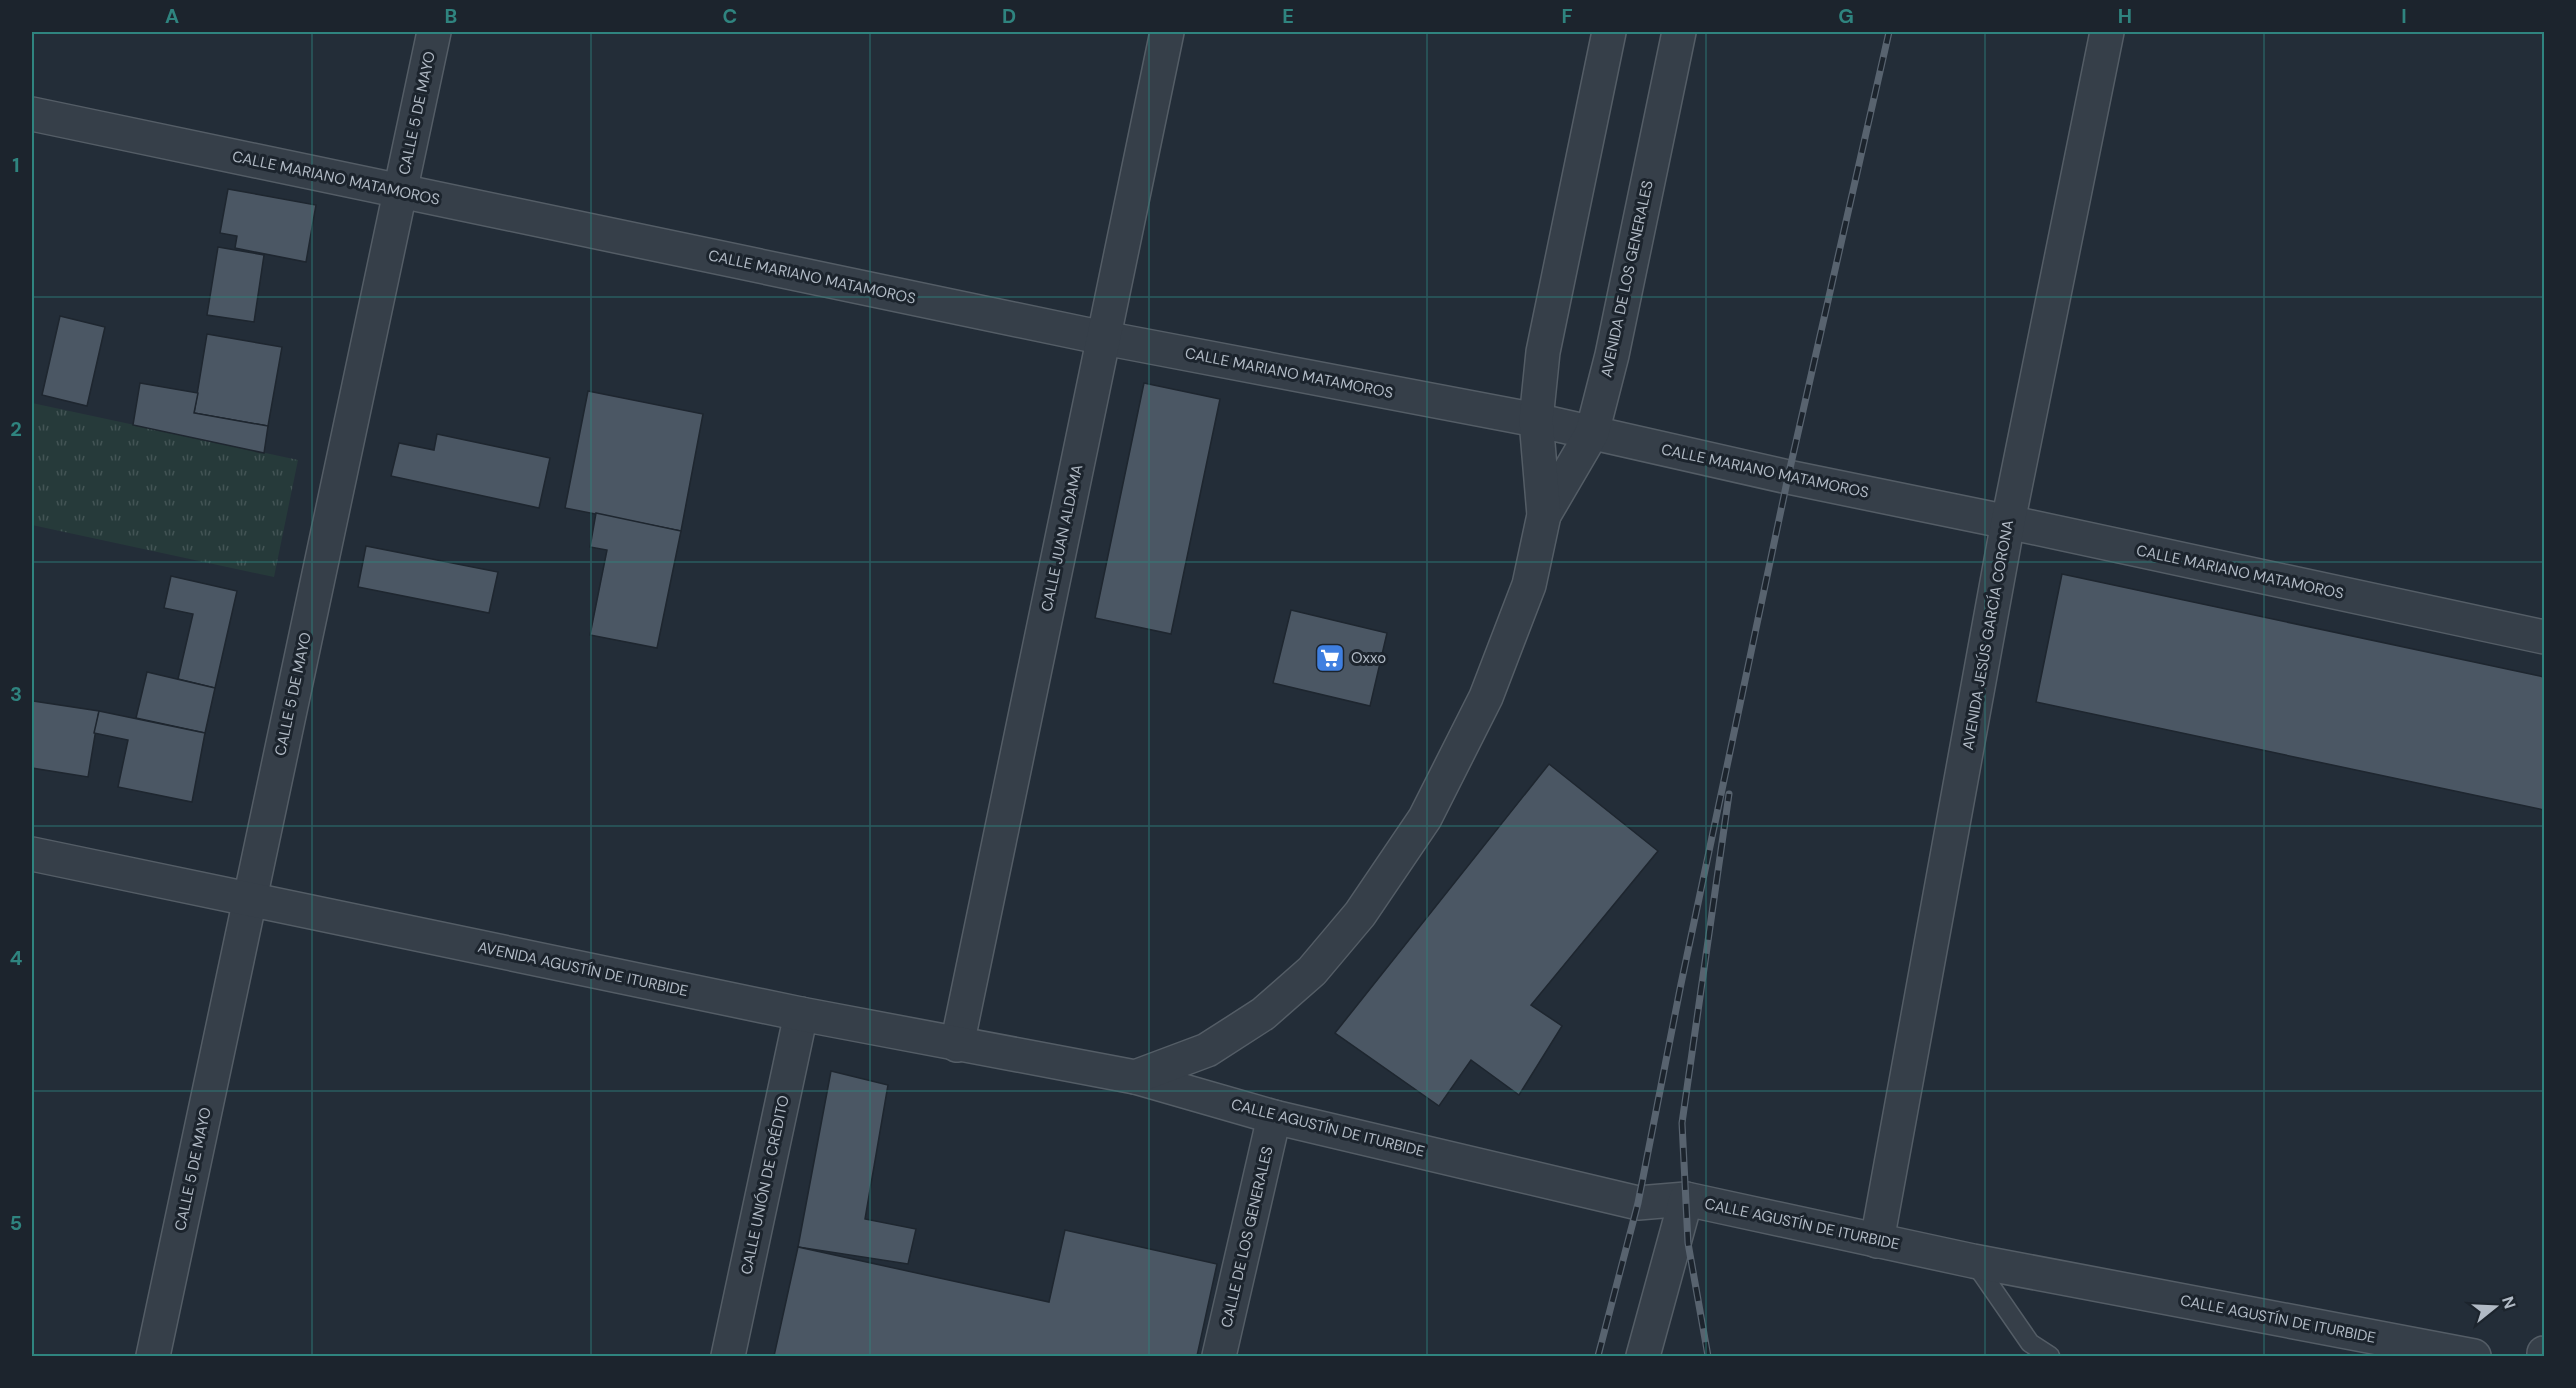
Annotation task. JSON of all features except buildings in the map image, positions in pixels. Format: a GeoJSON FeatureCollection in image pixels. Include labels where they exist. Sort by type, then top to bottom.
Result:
{"type":"FeatureCollection","features":[{"type":"Feature","properties":{"kind":"street","name":"CALLE 5 DE MAYO"},"geometry":{"type":"LineString","coordinates":[[153,1356],[434,32]]}},
{"type":"Feature","properties":{"kind":"street","name":"CALLE JUAN ALDAMA"},"geometry":{"type":"LineString","coordinates":[[957,1045],[1167,32]]}},
{"type":"Feature","properties":{"kind":"street","name":"AVENIDA DE LOS GENERALES"},"geometry":{"type":"LineString","coordinates":[[1135,1077],[1207,1050],[1263,1014],[1312,971],[1360,914],[1425,818],[1486,697],[1529,585],[1544,515],[1536,420],[1543,352],[1609,32]]}},
{"type":"Feature","properties":{"kind":"street","name":"AVENIDA DE LOS GENERALES"},"geometry":{"type":"LineString","coordinates":[[1544,515],[1592,433],[1612,355],[1679,32]]}},
{"type":"Feature","properties":{"kind":"street","name":"AVENIDA JESÚS GARCÍA CORONA"},"geometry":{"type":"LineString","coordinates":[[1877,1241],[2008,522],[2107,32]]}},
{"type":"Feature","properties":{"kind":"street","name":"CALLE MARIANO MATAMOROS"},"geometry":{"type":"LineString","coordinates":[[32,114],[1104,338],[1536,420],[1788,477],[2544,637]]}},
{"type":"Feature","properties":{"kind":"street","name":"AVENIDA AGUSTÍN DE ITURBIDE"},"geometry":{"type":"LineString","coordinates":[[32,854],[801,1014],[1135,1077]]}},
{"type":"Feature","properties":{"kind":"street","name":"CALLE UNIÓN DE CRÉDITO"},"geometry":{"type":"LineString","coordinates":[[728,1356],[801,1014]]}},
{"type":"Feature","properties":{"kind":"street","name":"CALLE AGUSTÍN DE ITURBIDE"},"geometry":{"type":"LineString","coordinates":[[1135,1077],[1274,1117],[1638,1203],[1686,1199],[1877,1241],[2474,1356]]}},
{"type":"Feature","properties":{"kind":"street","name":"CALLE DE LOS GENERALES"},"geometry":{"type":"LineString","coordinates":[[1219,1356],[1274,1117]]}},
{"type":"Feature","properties":{"kind":"street"},"geometry":{"type":"LineString","coordinates":[[1643,1356],[1686,1199]]}},
{"type":"Feature","properties":{"kind":"street"},"geometry":{"type":"LineString","coordinates":[[1652,1325],[1664,1356]]}},
{"type":"Feature","properties":{"kind":"lane"},"geometry":{"type":"LineString","coordinates":[[1973,1260],[2030,1343],[2050,1356]]}},
{"type":"Feature","properties":{"kind":"green space"},"geometry":{"type":"Polygon","coordinates":[[[32,403],[298,460],[274,577],[32,525],[32,403]]]}},
{"type":"Feature","properties":{"kind":"railway"},"geometry":{"type":"LineString","coordinates":[[1598,1356],[1638,1203],[1681,984],[1788,477],[1889,32]]}},
{"type":"Feature","properties":{"kind":"railway"},"geometry":{"type":"LineString","coordinates":[[1708,1356],[1688,1243],[1682,1123],[1729,794]]}},
{"type":"Feature","properties":{"kind":"place","name":"Oxxo"},"geometry":{"type":"Point","coordinates":[1330,658]}}]}
